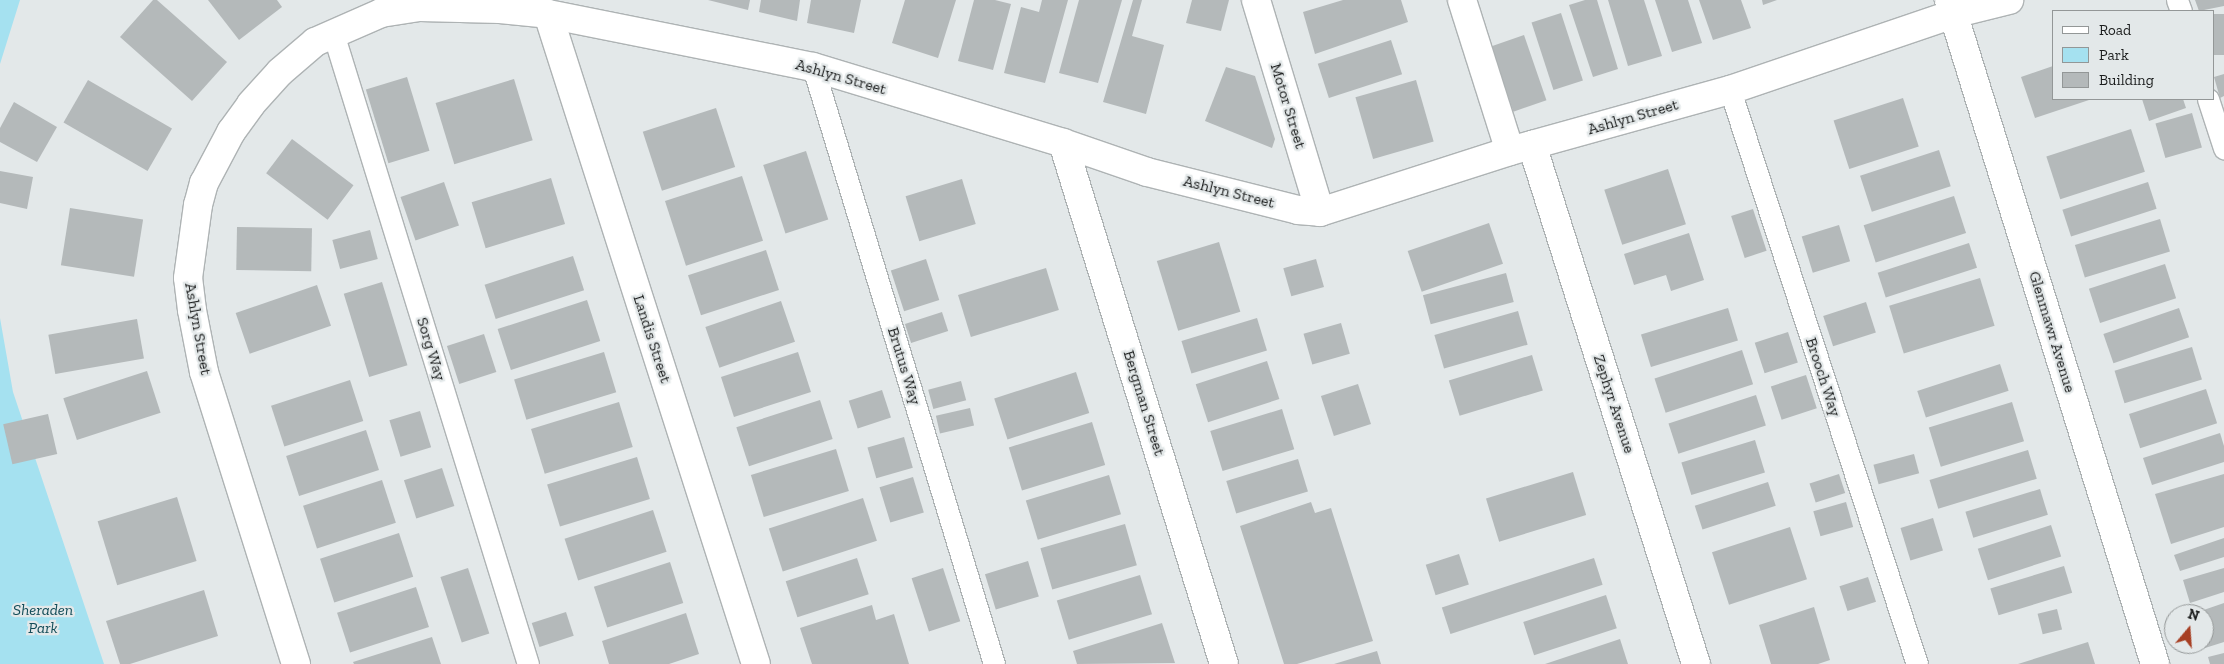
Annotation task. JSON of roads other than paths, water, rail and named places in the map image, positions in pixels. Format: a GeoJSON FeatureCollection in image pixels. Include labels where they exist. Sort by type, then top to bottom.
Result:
{"type":"FeatureCollection","features":[{"type":"Feature","properties":{"kind":"street","name":"Motor Street"},"geometry":{"type":"LineString","coordinates":[[1256,0],[1320,212]]}},
{"type":"Feature","properties":{"kind":"street","name":"Zephyr Avenue"},"geometry":{"type":"LineString","coordinates":[[1462,0],[1521,148],[1696,664]]}},
{"type":"Feature","properties":{"kind":"street","name":"Ashlyn Street"},"geometry":{"type":"LineString","coordinates":[[296,664],[204,372],[188,278],[198,205],[204,183],[231,132],[250,104],[280,72],[315,42],[381,13],[420,7],[500,9],[548,14],[814,67],[1063,143],[1147,172],[1298,210],[1320,212],[1521,148],[1730,90],[1951,7],[2009,0]]}},
{"type":"Feature","properties":{"kind":"street","name":"Glenmawr Avenue"},"geometry":{"type":"LineString","coordinates":[[1951,7],[2155,664]]}},
{"type":"Feature","properties":{"kind":"street","name":"Landis Street"},"geometry":{"type":"LineString","coordinates":[[548,14],[756,664]]}},
{"type":"Feature","properties":{"kind":"street","name":"Bergman Street"},"geometry":{"type":"LineString","coordinates":[[1063,143],[1224,664]]}},
{"type":"Feature","properties":{"kind":"lane","name":"Sorg Way"},"geometry":{"type":"LineString","coordinates":[[333,34],[528,664]]}},
{"type":"Feature","properties":{"kind":"lane","name":"Brutus Way"},"geometry":{"type":"LineString","coordinates":[[814,67],[994,664]]}},
{"type":"Feature","properties":{"kind":"lane","name":"Brooch Way"},"geometry":{"type":"LineString","coordinates":[[1730,90],[1917,664]]}},
{"type":"Feature","properties":{"kind":"lane"},"geometry":{"type":"LineString","coordinates":[[2208,100],[2224,148]]}},
{"type":"Feature","properties":{"kind":"park label","name":"Sheraden Park"},"geometry":{"type":"Point","coordinates":[43,619]}}]}
